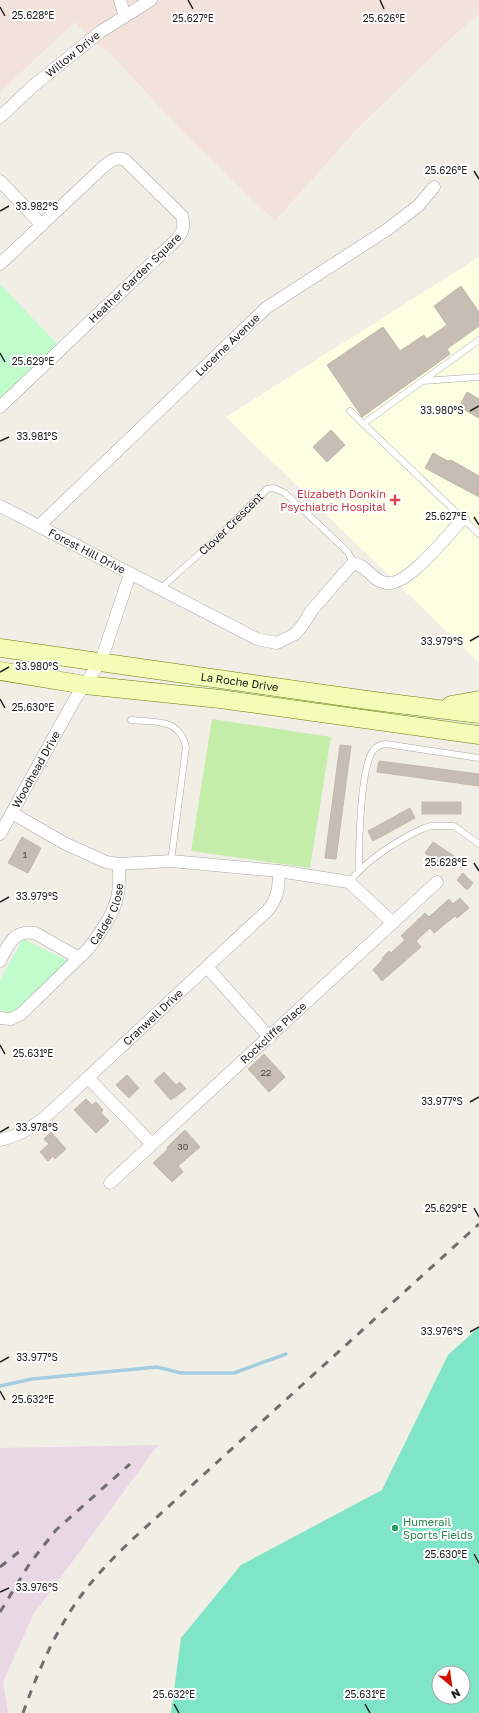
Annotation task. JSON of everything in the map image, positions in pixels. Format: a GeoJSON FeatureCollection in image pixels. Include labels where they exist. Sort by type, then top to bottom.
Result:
{"type":"FeatureCollection","features":[{"type":"Feature","properties":{"kind":"street"},"geometry":{"type":"LineString","coordinates":[[120,0],[125,16]]}},
{"type":"Feature","properties":{"kind":"street","name":"Willow Drive"},"geometry":{"type":"LineString","coordinates":[[0,117],[32,87],[100,32],[151,0]]}},
{"type":"Feature","properties":{"kind":"street","name":"Heather Garden Square"},"geometry":{"type":"LineString","coordinates":[[0,264],[100,170],[114,159],[121,158],[132,166],[182,216],[184,223],[182,233],[176,240],[0,407]]}},
{"type":"Feature","properties":{"kind":"street"},"geometry":{"type":"LineString","coordinates":[[0,181],[42,225]]}},
{"type":"Feature","properties":{"kind":"street","name":"Lucerne Avenue"},"geometry":{"type":"LineString","coordinates":[[40,525],[266,308],[388,229],[418,206],[434,187]]}},
{"type":"Feature","properties":{"kind":"street","name":"Forest Hill Drive"},"geometry":{"type":"LineString","coordinates":[[0,506],[40,525],[130,574],[101,661],[85,685]]}},
{"type":"Feature","properties":{"kind":"street","name":"Clover Crescent"},"geometry":{"type":"LineString","coordinates":[[353,563],[360,564],[382,582],[397,583],[408,577],[463,519]]}},
{"type":"Feature","properties":{"kind":"street"},"geometry":{"type":"LineString","coordinates":[[130,574],[161,588],[257,639],[277,643],[286,640],[299,630],[312,610],[353,563]]}},
{"type":"Feature","properties":{"kind":"street","name":"La Roche Drive"},"geometry":{"type":"LineString","coordinates":[[0,648],[101,661],[374,701],[479,714]]}},
{"type":"Feature","properties":{"kind":"street","name":"La Roche Drive"},"geometry":{"type":"LineString","coordinates":[[0,672],[85,685],[220,699],[479,735]]}},
{"type":"Feature","properties":{"kind":"street","name":"Woodhead Drive"},"geometry":{"type":"LineString","coordinates":[[0,834],[75,699],[85,685]]}},
{"type":"Feature","properties":{"kind":"street"},"geometry":{"type":"LineString","coordinates":[[434,708],[479,700]]}},
{"type":"Feature","properties":{"kind":"street"},"geometry":{"type":"LineString","coordinates":[[12,813],[64,843],[94,858],[119,864],[171,861],[279,871],[348,882],[393,923]]}},
{"type":"Feature","properties":{"kind":"street","name":"Calder Close"},"geometry":{"type":"LineString","coordinates":[[0,1018],[11,1019],[21,1014],[79,958],[96,938],[117,901],[119,890],[119,864]]}},
{"type":"Feature","properties":{"kind":"street","name":"Cranwell Drive"},"geometry":{"type":"LineString","coordinates":[[0,1140],[22,1134],[32,1128],[88,1078],[272,905],[279,886],[279,871]]}},
{"type":"Feature","properties":{"kind":"street","name":"Rockcliffe Place"},"geometry":{"type":"LineString","coordinates":[[110,1183],[270,1038],[437,882]]}},
{"type":"Feature","properties":{"kind":"street"},"geometry":{"type":"LineString","coordinates":[[0,961],[13,937],[27,932],[35,933],[79,958]]}},
{"type":"Feature","properties":{"kind":"street"},"geometry":{"type":"LineString","coordinates":[[207,967],[270,1038]]}},
{"type":"Feature","properties":{"kind":"street"},"geometry":{"type":"LineString","coordinates":[[88,1078],[152,1144]]}},
{"type":"Feature","properties":{"kind":"lane"},"geometry":{"type":"LineString","coordinates":[[363,424],[479,340]]}},
{"type":"Feature","properties":{"kind":"lane"},"geometry":{"type":"LineString","coordinates":[[423,381],[479,377]]}},
{"type":"Feature","properties":{"kind":"lane"},"geometry":{"type":"LineString","coordinates":[[350,411],[479,534]]}},
{"type":"Feature","properties":{"kind":"lane","name":"Clover Crescent"},"geometry":{"type":"LineString","coordinates":[[161,588],[215,540],[257,497],[267,489],[274,488],[285,493],[348,552],[353,563]]}},
{"type":"Feature","properties":{"kind":"lane"},"geometry":{"type":"LineString","coordinates":[[131,720],[168,724],[179,730],[183,736],[186,747],[171,861]]}},
{"type":"Feature","properties":{"kind":"lane"},"geometry":{"type":"LineString","coordinates":[[359,869],[360,825],[365,776],[369,758],[375,748],[386,744],[479,758]]}},
{"type":"Feature","properties":{"kind":"lane"},"geometry":{"type":"LineString","coordinates":[[348,882],[359,869],[386,849],[414,832],[431,826],[454,826],[479,844]]}},
{"type":"Feature","properties":{"kind":"shaded area"},"geometry":{"type":"Polygon","coordinates":[[[0,0],[479,0],[479,13],[356,130],[275,221],[185,134],[108,51],[101,48],[75,22],[0,92],[0,0]]]}},
{"type":"Feature","properties":{"kind":"shaded area","name":"Elizabeth Donkin Psychiatric Hospital"},"geometry":{"type":"Polygon","coordinates":[[[479,257],[479,663],[226,417],[479,257]]]}},
{"type":"Feature","properties":{"kind":"shaded area"},"geometry":{"type":"Polygon","coordinates":[[[158,1445],[33,1615],[3,1682],[8,1713],[0,1713],[0,1448],[158,1445]]]}},
{"type":"Feature","properties":{"kind":"green space"},"geometry":{"type":"Polygon","coordinates":[[[0,284],[60,347],[0,403],[0,284]]]}},
{"type":"Feature","properties":{"kind":"green space"},"geometry":{"type":"Polygon","coordinates":[[[212,719],[331,737],[310,868],[191,851],[212,719]]]}},
{"type":"Feature","properties":{"kind":"green space"},"geometry":{"type":"Polygon","coordinates":[[[23,939],[69,961],[11,1016],[0,1010],[0,980],[23,939]]]}},
{"type":"Feature","properties":{"kind":"green space","name":"Humerail Sports Fields"},"geometry":{"type":"Polygon","coordinates":[[[479,1327],[479,1713],[171,1713],[181,1638],[241,1565],[382,1490],[448,1355],[479,1327]]]}},
{"type":"Feature","properties":{"kind":"building"},"geometry":{"type":"Polygon","coordinates":[[[461,286],[479,312],[479,326],[447,349],[450,354],[362,417],[327,365],[383,327],[400,351],[424,335],[427,339],[447,325],[434,306],[461,286]]]}},
{"type":"Feature","properties":{"kind":"building"},"geometry":{"type":"Polygon","coordinates":[[[467,392],[479,399],[479,418],[459,407],[467,392]]]}},
{"type":"Feature","properties":{"kind":"building"},"geometry":{"type":"Polygon","coordinates":[[[331,430],[345,445],[327,462],[313,447],[331,430]]]}},
{"type":"Feature","properties":{"kind":"building"},"geometry":{"type":"Polygon","coordinates":[[[433,453],[448,461],[451,460],[479,476],[479,497],[425,468],[433,453]]]}},
{"type":"Feature","properties":{"kind":"building"},"geometry":{"type":"Polygon","coordinates":[[[340,745],[351,746],[336,859],[325,858],[340,745]]]}},
{"type":"Feature","properties":{"kind":"building"},"geometry":{"type":"Polygon","coordinates":[[[379,761],[479,774],[479,786],[377,772],[379,761]]]}},
{"type":"Feature","properties":{"kind":"building"},"geometry":{"type":"Polygon","coordinates":[[[422,802],[461,802],[461,814],[422,814],[422,802]]]}},
{"type":"Feature","properties":{"kind":"building"},"geometry":{"type":"Polygon","coordinates":[[[410,808],[415,818],[373,841],[368,831],[410,808]]]}},
{"type":"Feature","properties":{"kind":"building"},"geometry":{"type":"Polygon","coordinates":[[[22,837],[41,848],[28,873],[8,863],[22,837]]]}},
{"type":"Feature","properties":{"kind":"building"},"geometry":{"type":"Polygon","coordinates":[[[433,842],[454,856],[447,867],[425,853],[433,842]]]}},
{"type":"Feature","properties":{"kind":"building"},"geometry":{"type":"Polygon","coordinates":[[[463,873],[473,883],[467,890],[457,880],[463,873]]]}},
{"type":"Feature","properties":{"kind":"building"},"geometry":{"type":"Polygon","coordinates":[[[460,898],[469,908],[457,918],[455,916],[434,933],[430,928],[416,941],[421,947],[382,981],[373,970],[389,951],[391,953],[405,940],[401,936],[425,913],[429,917],[449,899],[453,904],[460,898]]]}},
{"type":"Feature","properties":{"kind":"building"},"geometry":{"type":"Polygon","coordinates":[[[264,1054],[285,1077],[269,1092],[248,1069],[264,1054]]]}},
{"type":"Feature","properties":{"kind":"building"},"geometry":{"type":"Polygon","coordinates":[[[164,1072],[176,1085],[180,1082],[186,1089],[171,1100],[154,1081],[164,1072]]]}},
{"type":"Feature","properties":{"kind":"building"},"geometry":{"type":"Polygon","coordinates":[[[127,1075],[139,1088],[129,1098],[116,1085],[127,1075]]]}},
{"type":"Feature","properties":{"kind":"building"},"geometry":{"type":"Polygon","coordinates":[[[86,1099],[92,1105],[96,1102],[103,1110],[101,1113],[109,1121],[96,1133],[74,1110],[86,1099]]]}},
{"type":"Feature","properties":{"kind":"building"},"geometry":{"type":"Polygon","coordinates":[[[185,1130],[200,1147],[178,1166],[183,1172],[172,1182],[153,1163],[185,1130]]]}},
{"type":"Feature","properties":{"kind":"building"},"geometry":{"type":"Polygon","coordinates":[[[51,1132],[66,1149],[55,1159],[53,1156],[48,1161],[40,1152],[49,1144],[44,1139],[51,1132]]]}},
{"type":"Feature","properties":{"kind":"waterway"},"geometry":{"type":"LineString","coordinates":[[0,1386],[32,1379],[157,1367],[181,1373],[234,1373],[286,1354]]}},
{"type":"Feature","properties":{"kind":"railway"},"geometry":{"type":"LineString","coordinates":[[23,1713],[41,1666],[64,1621],[83,1593],[108,1564],[135,1537],[479,1224]]}},
{"type":"Feature","properties":{"kind":"railway"},"geometry":{"type":"LineString","coordinates":[[0,1612],[30,1563],[56,1530],[130,1464]]}},
{"type":"Feature","properties":{"kind":"railway"},"geometry":{"type":"LineString","coordinates":[[0,1567],[20,1551]]}},
{"type":"Feature","properties":{"kind":"place","name":"Elizabeth Donkin Psychiatric Hospital"},"geometry":{"type":"Point","coordinates":[395,500]}},
{"type":"Feature","properties":{"kind":"place","name":"Humerail Sports Fields"},"geometry":{"type":"Point","coordinates":[395,1528]}}]}
